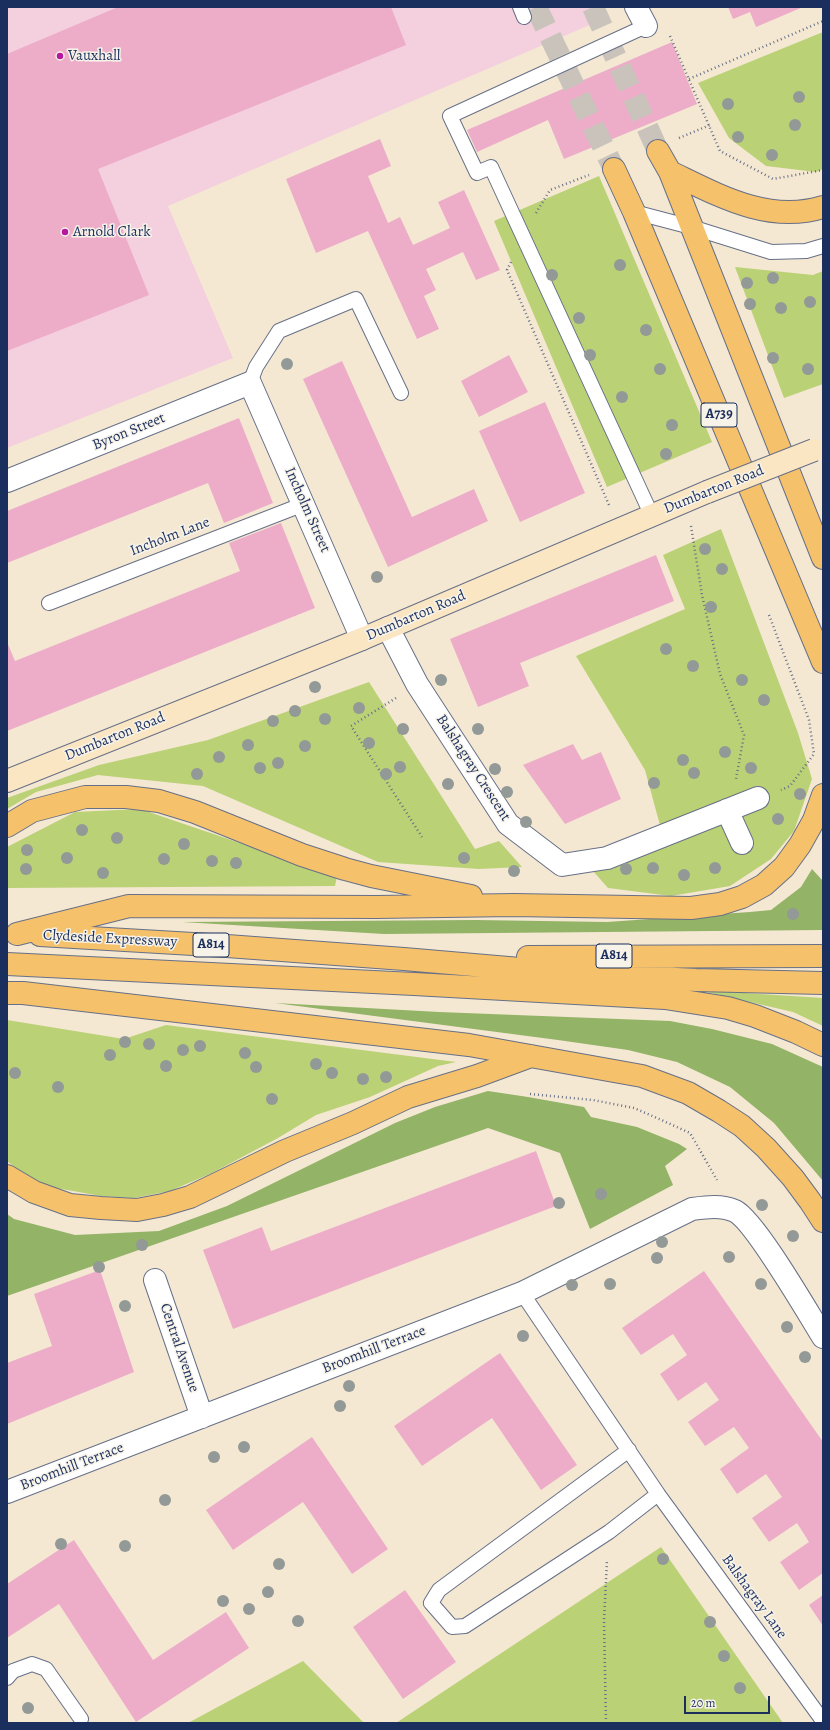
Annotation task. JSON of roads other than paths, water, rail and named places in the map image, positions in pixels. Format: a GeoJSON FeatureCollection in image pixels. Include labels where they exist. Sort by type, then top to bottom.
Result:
{"type":"FeatureCollection","features":[{"type":"Feature","properties":{"kind":"main road","name":"A739"},"geometry":{"type":"LineString","coordinates":[[666,146],[670,172],[823,558]]}},
{"type":"Feature","properties":{"kind":"main road","name":"A739"},"geometry":{"type":"LineString","coordinates":[[604,171],[634,212],[823,662]]}},
{"type":"Feature","properties":{"kind":"main road"},"geometry":{"type":"LineString","coordinates":[[670,172],[730,201],[762,210],[788,212],[810,211],[823,207]]}},
{"type":"Feature","properties":{"kind":"main road"},"geometry":{"type":"LineString","coordinates":[[12,934],[129,906],[376,907],[514,905],[691,908],[720,904],[742,897],[764,884],[784,867],[800,845],[814,820],[823,795]]}},
{"type":"Feature","properties":{"kind":"main road"},"geometry":{"type":"LineString","coordinates":[[7,826],[32,812],[85,797],[126,797],[160,802],[195,812],[302,855],[345,869],[371,876],[514,905]]}},
{"type":"Feature","properties":{"kind":"main road","name":"Clydeside Expressway"},"geometry":{"type":"LineString","coordinates":[[12,934],[219,945],[404,959]]}},
{"type":"Feature","properties":{"kind":"main road","name":"A814"},"geometry":{"type":"LineString","coordinates":[[404,959],[823,956]]}},
{"type":"Feature","properties":{"kind":"main road"},"geometry":{"type":"LineString","coordinates":[[404,959],[578,974],[696,980],[823,983]]}},
{"type":"Feature","properties":{"kind":"main road"},"geometry":{"type":"LineString","coordinates":[[7,964],[390,982],[665,998],[728,1008],[755,1016],[796,1032],[823,1045]]}},
{"type":"Feature","properties":{"kind":"main road"},"geometry":{"type":"LineString","coordinates":[[7,993],[23,993],[469,1045],[532,1055],[642,1076],[688,1093],[719,1110],[742,1126],[766,1148],[793,1178],[823,1221]]}},
{"type":"Feature","properties":{"kind":"main road"},"geometry":{"type":"LineString","coordinates":[[7,1176],[34,1192],[70,1205],[137,1210],[163,1205],[190,1197],[285,1151],[353,1123],[408,1097],[477,1076],[532,1055]]}},
{"type":"Feature","properties":{"kind":"street","name":"Byron Street"},"geometry":{"type":"LineString","coordinates":[[7,481],[250,383]]}},
{"type":"Feature","properties":{"kind":"street","name":"Incholm Street"},"geometry":{"type":"LineString","coordinates":[[250,383],[362,639]]}},
{"type":"Feature","properties":{"kind":"street","name":"Dumbarton Road"},"geometry":{"type":"LineString","coordinates":[[7,781],[362,639],[707,492],[819,448]]}},
{"type":"Feature","properties":{"kind":"street","name":"Balshagray Crescent"},"geometry":{"type":"LineString","coordinates":[[388,628],[417,684],[508,824],[562,865],[607,858],[742,804],[742,843]]}},
{"type":"Feature","properties":{"kind":"street","name":"Broomhill Terrace"},"geometry":{"type":"LineString","coordinates":[[7,1492],[522,1293],[692,1209],[718,1206],[736,1212],[756,1232],[823,1337]]}},
{"type":"Feature","properties":{"kind":"street","name":"Central Avenue"},"geometry":{"type":"LineString","coordinates":[[155,1280],[202,1417]]}},
{"type":"Feature","properties":{"kind":"lane"},"geometry":{"type":"LineString","coordinates":[[641,17],[450,116],[477,173],[491,167],[652,516]]}},
{"type":"Feature","properties":{"kind":"lane"},"geometry":{"type":"LineString","coordinates":[[634,212],[691,227],[771,252],[806,251],[823,246]]}},
{"type":"Feature","properties":{"kind":"lane"},"geometry":{"type":"LineString","coordinates":[[250,383],[256,367],[279,331],[356,299],[401,393]]}},
{"type":"Feature","properties":{"kind":"lane","name":"Incholm Lane"},"geometry":{"type":"LineString","coordinates":[[49,602],[304,504]]}},
{"type":"Feature","properties":{"kind":"lane","name":"Balshagray Lane"},"geometry":{"type":"LineString","coordinates":[[522,1293],[658,1494],[823,1721]]}},
{"type":"Feature","properties":{"kind":"lane"},"geometry":{"type":"LineString","coordinates":[[629,1450],[439,1590],[431,1603],[452,1627],[465,1626],[609,1532],[658,1494]]}},
{"type":"Feature","properties":{"kind":"lane"},"geometry":{"type":"LineString","coordinates":[[7,1678],[13,1671],[32,1664],[46,1669],[81,1719]]}},
{"type":"Feature","properties":{"kind":"tunnel"},"geometry":{"type":"LineString","coordinates":[[536,7],[614,169]]}},
{"type":"Feature","properties":{"kind":"tunnel"},"geometry":{"type":"LineString","coordinates":[[593,7],[658,151]]}},
{"type":"Feature","properties":{"kind":"place","name":"Vauxhall"},"geometry":{"type":"Point","coordinates":[60,56]}},
{"type":"Feature","properties":{"kind":"place","name":"Arnold Clark"},"geometry":{"type":"Point","coordinates":[65,232]}}]}
